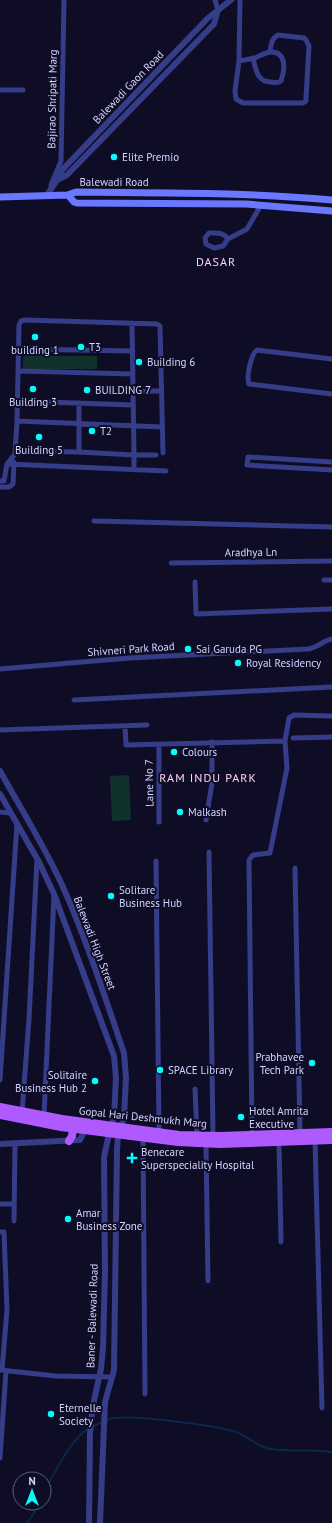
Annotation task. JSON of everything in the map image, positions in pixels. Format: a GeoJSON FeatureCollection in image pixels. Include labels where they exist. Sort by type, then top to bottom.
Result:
{"type":"FeatureCollection","features":[{"type":"Feature","properties":{"kind":"main road","name":"Balewadi Road"},"geometry":{"type":"LineString","coordinates":[[332,200],[273,195],[162,193],[76,192],[68,196],[77,203],[261,205],[332,211]]}},
{"type":"Feature","properties":{"kind":"main road"},"geometry":{"type":"LineString","coordinates":[[0,197],[47,195],[68,196]]}},
{"type":"Feature","properties":{"kind":"main road","name":"Gopal Hari Deshmukh Marg"},"geometry":{"type":"LineString","coordinates":[[0,1106],[110,1130]]}},
{"type":"Feature","properties":{"kind":"main road","name":"Gopal Hari Deshmukh Marg"},"geometry":{"type":"LineString","coordinates":[[0,1115],[73,1129],[159,1132],[197,1136],[295,1136],[332,1132]]}},
{"type":"Feature","properties":{"kind":"main road"},"geometry":{"type":"LineString","coordinates":[[69,1141],[72,1136],[73,1129]]}},
{"type":"Feature","properties":{"kind":"main road","name":"Gopal Hari Deshmukh Marg"},"geometry":{"type":"LineString","coordinates":[[120,1131],[144,1138],[206,1144],[279,1142],[295,1136],[315,1140],[332,1140]]}},
{"type":"Feature","properties":{"kind":"street","name":"Bajirao Shripati Marg"},"geometry":{"type":"LineString","coordinates":[[47,195],[61,161],[64,0]]}},
{"type":"Feature","properties":{"kind":"street"},"geometry":{"type":"LineString","coordinates":[[215,0],[218,10]]}},
{"type":"Feature","properties":{"kind":"street","name":"Balewadi Gaon Road"},"geometry":{"type":"LineString","coordinates":[[47,195],[62,170],[208,18],[231,0]]}},
{"type":"Feature","properties":{"kind":"street"},"geometry":{"type":"LineString","coordinates":[[240,0],[239,61],[235,91],[236,99],[243,103],[303,103],[306,98],[309,46],[306,40],[304,38],[278,35],[274,37],[271,42],[270,52]]}},
{"type":"Feature","properties":{"kind":"street"},"geometry":{"type":"LineString","coordinates":[[239,61],[270,52],[282,57],[284,62],[281,81],[278,83],[262,80],[258,76],[253,58]]}},
{"type":"Feature","properties":{"kind":"street"},"geometry":{"type":"LineString","coordinates":[[0,90],[23,90]]}},
{"type":"Feature","properties":{"kind":"street"},"geometry":{"type":"LineString","coordinates":[[228,239],[247,229],[261,205]]}},
{"type":"Feature","properties":{"kind":"street"},"geometry":{"type":"LineString","coordinates":[[12,485],[15,464],[14,457],[17,421],[19,325],[21,321],[24,320],[157,324],[160,326],[162,453]]}},
{"type":"Feature","properties":{"kind":"street"},"geometry":{"type":"LineString","coordinates":[[132,323],[134,470]]}},
{"type":"Feature","properties":{"kind":"street"},"geometry":{"type":"LineString","coordinates":[[18,349],[133,351]]}},
{"type":"Feature","properties":{"kind":"street"},"geometry":{"type":"LineString","coordinates":[[332,359],[257,350],[253,353],[248,377],[249,384],[332,394]]}},
{"type":"Feature","properties":{"kind":"street"},"geometry":{"type":"LineString","coordinates":[[18,371],[133,374]]}},
{"type":"Feature","properties":{"kind":"street"},"geometry":{"type":"LineString","coordinates":[[133,391],[161,392]]}},
{"type":"Feature","properties":{"kind":"street"},"geometry":{"type":"LineString","coordinates":[[17,401],[133,405]]}},
{"type":"Feature","properties":{"kind":"street"},"geometry":{"type":"LineString","coordinates":[[79,403],[79,452]]}},
{"type":"Feature","properties":{"kind":"street"},"geometry":{"type":"LineString","coordinates":[[17,421],[162,428]]}},
{"type":"Feature","properties":{"kind":"street"},"geometry":{"type":"LineString","coordinates":[[15,451],[79,452],[156,456]]}},
{"type":"Feature","properties":{"kind":"street"},"geometry":{"type":"LineString","coordinates":[[12,485],[2,481],[7,464],[14,457]]}},
{"type":"Feature","properties":{"kind":"street"},"geometry":{"type":"LineString","coordinates":[[332,462],[248,457],[246,463],[247,465],[332,470]]}},
{"type":"Feature","properties":{"kind":"street"},"geometry":{"type":"LineString","coordinates":[[7,464],[166,471]]}},
{"type":"Feature","properties":{"kind":"street"},"geometry":{"type":"LineString","coordinates":[[0,487],[12,485]]}},
{"type":"Feature","properties":{"kind":"street"},"geometry":{"type":"LineString","coordinates":[[94,521],[332,527]]}},
{"type":"Feature","properties":{"kind":"street","name":"Aradhya Ln"},"geometry":{"type":"LineString","coordinates":[[171,563],[332,561]]}},
{"type":"Feature","properties":{"kind":"street"},"geometry":{"type":"LineString","coordinates":[[324,580],[332,580]]}},
{"type":"Feature","properties":{"kind":"street"},"geometry":{"type":"LineString","coordinates":[[195,582],[196,614],[332,610]]}},
{"type":"Feature","properties":{"kind":"street","name":"Shivneri Park Road"},"geometry":{"type":"LineString","coordinates":[[0,669],[129,658],[308,649],[317,647],[324,641],[332,639]]}},
{"type":"Feature","properties":{"kind":"street"},"geometry":{"type":"LineString","coordinates":[[74,700],[332,687]]}},
{"type":"Feature","properties":{"kind":"street"},"geometry":{"type":"LineString","coordinates":[[252,1135],[249,860],[253,855],[270,853],[287,768],[285,741],[289,718],[294,715],[332,716]]}},
{"type":"Feature","properties":{"kind":"street"},"geometry":{"type":"LineString","coordinates":[[0,730],[147,725]]}},
{"type":"Feature","properties":{"kind":"street"},"geometry":{"type":"LineString","coordinates":[[125,726],[126,745],[285,741]]}},
{"type":"Feature","properties":{"kind":"street"},"geometry":{"type":"LineString","coordinates":[[293,738],[332,737]]}},
{"type":"Feature","properties":{"kind":"street"},"geometry":{"type":"LineString","coordinates":[[206,820],[212,783],[212,742]]}},
{"type":"Feature","properties":{"kind":"street","name":"Lane No 7"},"geometry":{"type":"LineString","coordinates":[[159,744],[159,822]]}},
{"type":"Feature","properties":{"kind":"street","name":"Balewadi High Street"},"geometry":{"type":"LineString","coordinates":[[0,771],[63,887],[92,958],[124,1054],[126,1078],[124,1117],[120,1131]]}},
{"type":"Feature","properties":{"kind":"street","name":"Balewadi High Street"},"geometry":{"type":"LineString","coordinates":[[0,794],[37,858],[54,894],[114,1056],[116,1078],[114,1117],[110,1130]]}},
{"type":"Feature","properties":{"kind":"street"},"geometry":{"type":"LineString","coordinates":[[0,812],[10,812]]}},
{"type":"Feature","properties":{"kind":"street"},"geometry":{"type":"LineString","coordinates":[[0,1080],[16,824]]}},
{"type":"Feature","properties":{"kind":"street"},"geometry":{"type":"LineString","coordinates":[[208,852],[213,1136]]}},
{"type":"Feature","properties":{"kind":"street"},"geometry":{"type":"LineString","coordinates":[[22,1112],[29,1019],[37,858]]}},
{"type":"Feature","properties":{"kind":"street"},"geometry":{"type":"LineString","coordinates":[[156,861],[159,1132]]}},
{"type":"Feature","properties":{"kind":"street"},"geometry":{"type":"LineString","coordinates":[[295,868],[295,1136]]}},
{"type":"Feature","properties":{"kind":"street"},"geometry":{"type":"LineString","coordinates":[[44,1116],[54,894]]}},
{"type":"Feature","properties":{"kind":"street"},"geometry":{"type":"LineString","coordinates":[[195,1089],[197,1136]]}},
{"type":"Feature","properties":{"kind":"street"},"geometry":{"type":"LineString","coordinates":[[0,1144],[80,1140],[85,1130]]}},
{"type":"Feature","properties":{"kind":"street","name":"Baner - Balewadi Road"},"geometry":{"type":"LineString","coordinates":[[88,1523],[90,1433],[93,1404],[100,1376],[103,1348],[105,1272],[104,1157],[110,1130]]}},
{"type":"Feature","properties":{"kind":"street","name":"Baner - Balewadi Road"},"geometry":{"type":"LineString","coordinates":[[100,1523],[103,1425],[105,1405],[114,1370],[120,1131]]}},
{"type":"Feature","properties":{"kind":"street"},"geometry":{"type":"LineString","coordinates":[[144,1138],[145,1394]]}},
{"type":"Feature","properties":{"kind":"street"},"geometry":{"type":"LineString","coordinates":[[315,1140],[322,1408]]}},
{"type":"Feature","properties":{"kind":"street"},"geometry":{"type":"LineString","coordinates":[[279,1142],[281,1242]]}},
{"type":"Feature","properties":{"kind":"street"},"geometry":{"type":"LineString","coordinates":[[14,1221],[15,1143]]}},
{"type":"Feature","properties":{"kind":"street"},"geometry":{"type":"LineString","coordinates":[[206,1144],[208,1281]]}},
{"type":"Feature","properties":{"kind":"street"},"geometry":{"type":"LineString","coordinates":[[0,1204],[14,1204]]}},
{"type":"Feature","properties":{"kind":"street"},"geometry":{"type":"LineString","coordinates":[[0,1232],[4,1232],[7,1303],[0,1458]]}},
{"type":"Feature","properties":{"kind":"street"},"geometry":{"type":"LineString","coordinates":[[3,1370],[56,1376],[112,1377]]}},
{"type":"Feature","properties":{"kind":"green space"},"geometry":{"type":"Polygon","coordinates":[[[23,356],[97,356],[97,369],[23,369],[23,356]]]}},
{"type":"Feature","properties":{"kind":"green space"},"geometry":{"type":"Polygon","coordinates":[[[129,775],[131,820],[112,821],[110,776],[129,775]]]}},
{"type":"Feature","properties":{"kind":"waterway"},"geometry":{"type":"LineString","coordinates":[[106,1420],[115,1418],[130,1418],[190,1423],[236,1432],[266,1448],[332,1452]]}},
{"type":"Feature","properties":{"kind":"waterway"},"geometry":{"type":"LineString","coordinates":[[92,1427],[102,1422]]}},
{"type":"Feature","properties":{"kind":"waterway"},"geometry":{"type":"LineString","coordinates":[[52,1477],[69,1448],[75,1440],[88,1429]]}},
{"type":"Feature","properties":{"kind":"waterway"},"geometry":{"type":"LineString","coordinates":[[27,1523],[35,1511]]}},
{"type":"Feature","properties":{"kind":"place","name":"Elite Premio"},"geometry":{"type":"Point","coordinates":[114,157]}},
{"type":"Feature","properties":{"kind":"place","name":"building 1"},"geometry":{"type":"Point","coordinates":[35,337]}},
{"type":"Feature","properties":{"kind":"place","name":"T3"},"geometry":{"type":"Point","coordinates":[81,347]}},
{"type":"Feature","properties":{"kind":"place","name":"Building 6"},"geometry":{"type":"Point","coordinates":[139,362]}},
{"type":"Feature","properties":{"kind":"place","name":"Building 3"},"geometry":{"type":"Point","coordinates":[33,389]}},
{"type":"Feature","properties":{"kind":"place","name":"BUILDING 7"},"geometry":{"type":"Point","coordinates":[87,390]}},
{"type":"Feature","properties":{"kind":"place","name":"T2"},"geometry":{"type":"Point","coordinates":[92,431]}},
{"type":"Feature","properties":{"kind":"place","name":"Building 5"},"geometry":{"type":"Point","coordinates":[39,437]}},
{"type":"Feature","properties":{"kind":"place","name":"Sai Garuda PG"},"geometry":{"type":"Point","coordinates":[188,649]}},
{"type":"Feature","properties":{"kind":"place","name":"Royal Residency"},"geometry":{"type":"Point","coordinates":[238,663]}},
{"type":"Feature","properties":{"kind":"place","name":"Colours"},"geometry":{"type":"Point","coordinates":[174,752]}},
{"type":"Feature","properties":{"kind":"place","name":"Malkash"},"geometry":{"type":"Point","coordinates":[180,812]}},
{"type":"Feature","properties":{"kind":"place","name":"Solitare Business Hub"},"geometry":{"type":"Point","coordinates":[111,896]}},
{"type":"Feature","properties":{"kind":"place","name":"Prabhavee Tech Park"},"geometry":{"type":"Point","coordinates":[312,1063]}},
{"type":"Feature","properties":{"kind":"place","name":"SPACE Library"},"geometry":{"type":"Point","coordinates":[160,1070]}},
{"type":"Feature","properties":{"kind":"place","name":"Solitaire Business Hub 2"},"geometry":{"type":"Point","coordinates":[95,1081]}},
{"type":"Feature","properties":{"kind":"place","name":"Hotel Amrita Executive"},"geometry":{"type":"Point","coordinates":[241,1117]}},
{"type":"Feature","properties":{"kind":"place","name":"Benecare Superspeciality Hospital"},"geometry":{"type":"Point","coordinates":[132,1158]}},
{"type":"Feature","properties":{"kind":"place","name":"Amar Business Zone"},"geometry":{"type":"Point","coordinates":[68,1219]}},
{"type":"Feature","properties":{"kind":"place","name":"Eternelle Society"},"geometry":{"type":"Point","coordinates":[51,1414]}},
{"type":"Feature","properties":{"kind":"district","name":"DASAR"},"geometry":{"type":"Point","coordinates":[216,262]}},
{"type":"Feature","properties":{"kind":"district","name":"RAM INDU PARK"},"geometry":{"type":"Point","coordinates":[208,778]}}]}
